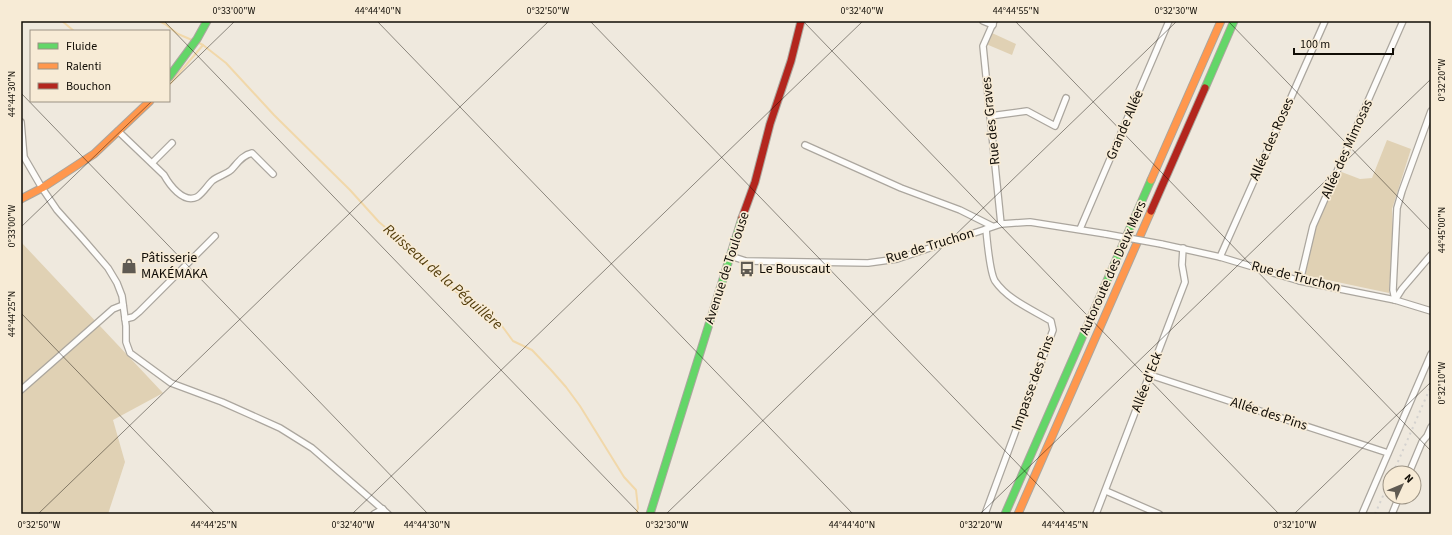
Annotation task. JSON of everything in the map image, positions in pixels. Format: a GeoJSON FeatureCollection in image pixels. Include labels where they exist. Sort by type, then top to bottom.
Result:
{"type":"FeatureCollection","features":[{"type":"Feature","properties":{"kind":"main road"},"geometry":{"type":"LineString","coordinates":[[170,76],[197,39],[207,21]]}},
{"type":"Feature","properties":{"kind":"main road","name":"Avenue de Toulouse"},"geometry":{"type":"LineString","coordinates":[[650,514],[730,256],[755,182],[770,124],[791,61],[801,21]]}},
{"type":"Feature","properties":{"kind":"main road","name":"Autoroute des Deux Mers"},"geometry":{"type":"LineString","coordinates":[[1005,514],[1221,21]]}},
{"type":"Feature","properties":{"kind":"main road","name":"Autoroute des Deux Mers"},"geometry":{"type":"LineString","coordinates":[[1018,514],[1234,21]]}},
{"type":"Feature","properties":{"kind":"main road"},"geometry":{"type":"LineString","coordinates":[[21,199],[42,188],[94,154],[149,102]]}},
{"type":"Feature","properties":{"kind":"street"},"geometry":{"type":"LineString","coordinates":[[983,21],[994,23]]}},
{"type":"Feature","properties":{"kind":"street","name":"Grande Allée"},"geometry":{"type":"LineString","coordinates":[[1080,229],[1169,21]]}},
{"type":"Feature","properties":{"kind":"street","name":"Allée des Roses"},"geometry":{"type":"LineString","coordinates":[[1220,257],[1326,21]]}},
{"type":"Feature","properties":{"kind":"street","name":"Allée des Mimosas"},"geometry":{"type":"LineString","coordinates":[[1300,281],[1313,226],[1403,21]]}},
{"type":"Feature","properties":{"kind":"street","name":"Rue des Graves"},"geometry":{"type":"LineString","coordinates":[[994,23],[983,46],[1001,224]]}},
{"type":"Feature","properties":{"kind":"street"},"geometry":{"type":"LineString","coordinates":[[990,116],[1027,111],[1055,126],[1066,98]]}},
{"type":"Feature","properties":{"kind":"street"},"geometry":{"type":"LineString","coordinates":[[1395,300],[1393,290],[1397,208],[1431,111]]}},
{"type":"Feature","properties":{"kind":"street"},"geometry":{"type":"LineString","coordinates":[[21,122],[24,156],[42,188],[57,210],[108,268],[117,283],[122,296],[126,342],[130,353],[171,383],[222,402],[280,428],[312,448],[388,514]]}},
{"type":"Feature","properties":{"kind":"street"},"geometry":{"type":"LineString","coordinates":[[118,131],[164,175],[169,183],[180,194],[185,197],[197,197],[212,181],[230,171],[247,154],[252,153],[273,174]]}},
{"type":"Feature","properties":{"kind":"street"},"geometry":{"type":"LineString","coordinates":[[152,163],[172,143]]}},
{"type":"Feature","properties":{"kind":"street"},"geometry":{"type":"LineString","coordinates":[[805,146],[901,188],[960,210],[992,226]]}},
{"type":"Feature","properties":{"kind":"street","name":"Rue de Truchon"},"geometry":{"type":"LineString","coordinates":[[730,256],[746,261],[868,263],[898,259],[992,226],[1030,222],[1080,229],[1183,248],[1220,257],[1300,281],[1395,300],[1431,311]]}},
{"type":"Feature","properties":{"kind":"street","name":"Impasse des Pins"},"geometry":{"type":"LineString","coordinates":[[985,514],[1053,330],[1051,321],[1010,296],[995,280],[989,255],[986,229]]}},
{"type":"Feature","properties":{"kind":"street"},"geometry":{"type":"LineString","coordinates":[[125,319],[133,317],[139,312],[215,236]]}},
{"type":"Feature","properties":{"kind":"street","name":"Allée d'Eck"},"geometry":{"type":"LineString","coordinates":[[1096,514],[1185,282],[1182,265],[1183,248]]}},
{"type":"Feature","properties":{"kind":"street"},"geometry":{"type":"LineString","coordinates":[[1395,300],[1402,289],[1431,255]]}},
{"type":"Feature","properties":{"kind":"street"},"geometry":{"type":"LineString","coordinates":[[21,390],[113,309],[123,305]]}},
{"type":"Feature","properties":{"kind":"street"},"geometry":{"type":"LineString","coordinates":[[1362,514],[1431,354]]}},
{"type":"Feature","properties":{"kind":"street","name":"Allée des Pins"},"geometry":{"type":"LineString","coordinates":[[1150,375],[1388,453]]}},
{"type":"Feature","properties":{"kind":"street"},"geometry":{"type":"LineString","coordinates":[[1412,465],[1422,442],[1429,437],[1431,427]]}},
{"type":"Feature","properties":{"kind":"street"},"geometry":{"type":"LineString","coordinates":[[1106,491],[1159,514]]}},
{"type":"Feature","properties":{"kind":"street"},"geometry":{"type":"LineString","coordinates":[[374,514],[382,509]]}},
{"type":"Feature","properties":{"kind":"shaded area"},"geometry":{"type":"Polygon","coordinates":[[[992,33],[1016,44],[1012,55],[986,44],[992,33]]]}},
{"type":"Feature","properties":{"kind":"shaded area"},"geometry":{"type":"Polygon","coordinates":[[[1387,140],[1411,149],[1392,209],[1393,235],[1389,293],[1304,275],[1315,225],[1339,171],[1360,179],[1372,178],[1387,140]]]}},
{"type":"Feature","properties":{"kind":"shaded area"},"geometry":{"type":"Polygon","coordinates":[[[21,242],[163,393],[113,420],[125,462],[108,514],[21,514],[21,242]]]}},
{"type":"Feature","properties":{"kind":"waterway"},"geometry":{"type":"LineString","coordinates":[[62,21],[73,30]]}},
{"type":"Feature","properties":{"kind":"waterway","name":"Ruisseau de la Péguillère"},"geometry":{"type":"LineString","coordinates":[[159,21],[178,34],[192,40]]}},
{"type":"Feature","properties":{"kind":"waterway","name":"Ruisseau de la Péguillère"},"geometry":{"type":"LineString","coordinates":[[199,43],[226,63],[274,115],[350,190],[379,222],[413,251],[455,291],[499,322],[513,341],[532,350],[551,370],[580,406],[624,477],[636,490],[638,508],[636,514]]}},
{"type":"Feature","properties":{"kind":"waterway"},"geometry":{"type":"LineString","coordinates":[[170,84],[203,45]]}},
{"type":"Feature","properties":{"kind":"railway"},"geometry":{"type":"LineString","coordinates":[[1396,465],[1431,386]]}},
{"type":"Feature","properties":{"kind":"railway"},"geometry":{"type":"LineString","coordinates":[[1375,514],[1382,498]]}},
{"type":"Feature","properties":{"kind":"traffic: fast"},"geometry":{"type":"LineString","coordinates":[[170,76],[197,39],[207,21]]}},
{"type":"Feature","properties":{"kind":"traffic: fast"},"geometry":{"type":"LineString","coordinates":[[1205,88],[1234,21]]}},
{"type":"Feature","properties":{"kind":"traffic: fast"},"geometry":{"type":"LineString","coordinates":[[1005,514],[1151,180]]}},
{"type":"Feature","properties":{"kind":"traffic: fast"},"geometry":{"type":"LineString","coordinates":[[650,514],[742,218]]}},
{"type":"Feature","properties":{"kind":"traffic: slow"},"geometry":{"type":"LineString","coordinates":[[1151,180],[1221,21]]}},
{"type":"Feature","properties":{"kind":"traffic: slow"},"geometry":{"type":"LineString","coordinates":[[21,199],[42,188],[94,154],[149,102]]}},
{"type":"Feature","properties":{"kind":"traffic: slow"},"geometry":{"type":"LineString","coordinates":[[1018,514],[1151,211]]}},
{"type":"Feature","properties":{"kind":"traffic: jam"},"geometry":{"type":"LineString","coordinates":[[742,218],[755,182],[770,124],[791,61],[801,21]]}},
{"type":"Feature","properties":{"kind":"traffic: jam"},"geometry":{"type":"LineString","coordinates":[[1151,211],[1205,88]]}},
{"type":"Feature","properties":{"kind":"place","name":"Pâtisserie MAKÉMAKA"},"geometry":{"type":"Point","coordinates":[129,266]}},
{"type":"Feature","properties":{"kind":"place","name":"Le Bouscaut"},"geometry":{"type":"Point","coordinates":[747,269]}}]}
